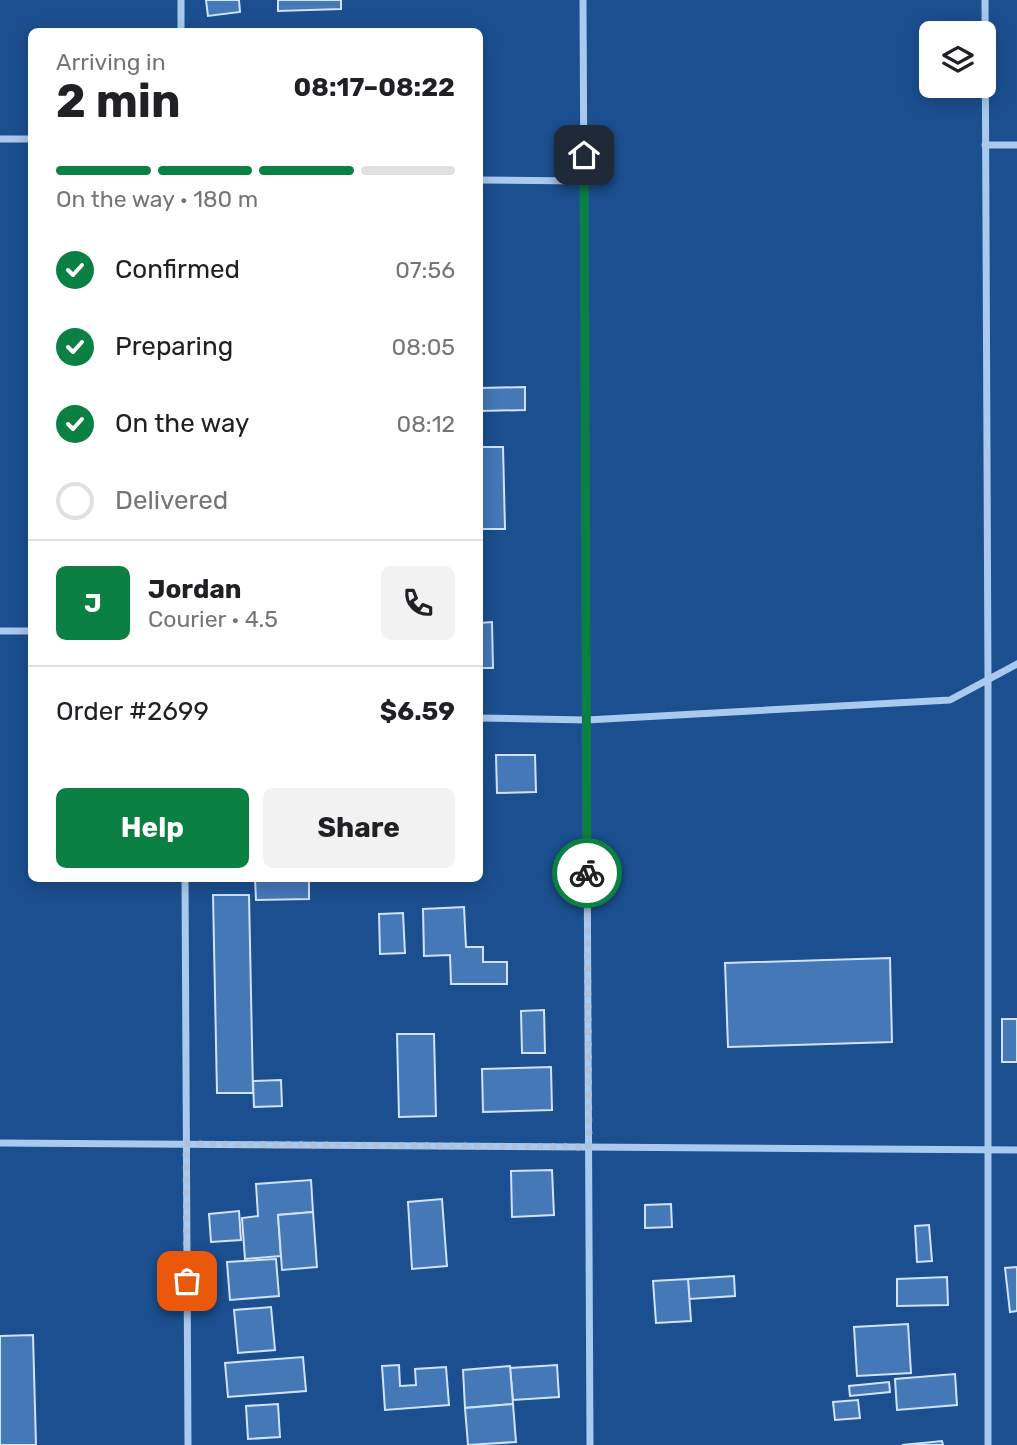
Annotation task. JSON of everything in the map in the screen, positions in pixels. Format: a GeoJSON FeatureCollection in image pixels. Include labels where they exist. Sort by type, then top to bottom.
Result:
{"type":"FeatureCollection","features":[{"type":"Feature","properties":{"kind":"street"},"geometry":{"type":"LineString","coordinates":[[181,0],[181,28]]}},
{"type":"Feature","properties":{"kind":"street"},"geometry":{"type":"LineString","coordinates":[[583,0],[590,1445]]}},
{"type":"Feature","properties":{"kind":"street"},"geometry":{"type":"LineString","coordinates":[[985,0],[988,1445]]}},
{"type":"Feature","properties":{"kind":"street"},"geometry":{"type":"LineString","coordinates":[[0,139],[28,139]]}},
{"type":"Feature","properties":{"kind":"street"},"geometry":{"type":"LineString","coordinates":[[985,145],[1017,145]]}},
{"type":"Feature","properties":{"kind":"street"},"geometry":{"type":"LineString","coordinates":[[483,180],[584,181]]}},
{"type":"Feature","properties":{"kind":"street"},"geometry":{"type":"LineString","coordinates":[[0,631],[28,631]]}},
{"type":"Feature","properties":{"kind":"street"},"geometry":{"type":"LineString","coordinates":[[483,718],[587,720],[950,700],[1017,664]]}},
{"type":"Feature","properties":{"kind":"street"},"geometry":{"type":"LineString","coordinates":[[185,882],[188,1445]]}},
{"type":"Feature","properties":{"kind":"street"},"geometry":{"type":"LineString","coordinates":[[0,1143],[1017,1150]]}},
{"type":"Feature","properties":{"kind":"building"},"geometry":{"type":"Polygon","coordinates":[[[206,0],[239,0],[240,12],[208,16],[206,0]]]}},
{"type":"Feature","properties":{"kind":"building"},"geometry":{"type":"Polygon","coordinates":[[[278,0],[341,0],[341,9],[278,11],[278,0]]]}},
{"type":"Feature","properties":{"kind":"building"},"geometry":{"type":"Polygon","coordinates":[[[525,387],[525,410],[483,411],[483,388],[525,387]]]}},
{"type":"Feature","properties":{"kind":"building"},"geometry":{"type":"Polygon","coordinates":[[[483,447],[503,447],[505,529],[483,529],[483,447]]]}},
{"type":"Feature","properties":{"kind":"building"},"geometry":{"type":"Polygon","coordinates":[[[492,622],[493,668],[483,668],[483,623],[492,622]]]}},
{"type":"Feature","properties":{"kind":"building"},"geometry":{"type":"Polygon","coordinates":[[[496,755],[535,755],[536,792],[497,793],[496,755]]]}},
{"type":"Feature","properties":{"kind":"building"},"geometry":{"type":"Polygon","coordinates":[[[255,882],[309,882],[309,899],[256,900],[255,882]]]}},
{"type":"Feature","properties":{"kind":"building"},"geometry":{"type":"Polygon","coordinates":[[[213,895],[249,895],[253,1093],[217,1093],[213,895]]]}},
{"type":"Feature","properties":{"kind":"building"},"geometry":{"type":"Polygon","coordinates":[[[464,907],[466,947],[483,947],[483,962],[507,962],[507,984],[451,984],[450,955],[424,956],[423,909],[464,907]]]}},
{"type":"Feature","properties":{"kind":"building"},"geometry":{"type":"Polygon","coordinates":[[[403,913],[405,953],[380,954],[379,914],[403,913]]]}},
{"type":"Feature","properties":{"kind":"building"},"geometry":{"type":"Polygon","coordinates":[[[890,958],[892,1042],[728,1047],[725,963],[890,958]]]}},
{"type":"Feature","properties":{"kind":"building"},"geometry":{"type":"Polygon","coordinates":[[[544,1010],[545,1053],[522,1053],[521,1011],[544,1010]]]}},
{"type":"Feature","properties":{"kind":"building"},"geometry":{"type":"Polygon","coordinates":[[[1002,1019],[1017,1019],[1017,1062],[1002,1062],[1002,1019]]]}},
{"type":"Feature","properties":{"kind":"building"},"geometry":{"type":"Polygon","coordinates":[[[397,1034],[434,1034],[436,1116],[399,1117],[397,1034]]]}},
{"type":"Feature","properties":{"kind":"building"},"geometry":{"type":"Polygon","coordinates":[[[551,1067],[552,1110],[483,1112],[482,1069],[551,1067]]]}},
{"type":"Feature","properties":{"kind":"building"},"geometry":{"type":"Polygon","coordinates":[[[281,1080],[282,1106],[254,1107],[253,1081],[281,1080]]]}},
{"type":"Feature","properties":{"kind":"building"},"geometry":{"type":"Polygon","coordinates":[[[552,1170],[554,1215],[512,1217],[511,1171],[552,1170]]]}},
{"type":"Feature","properties":{"kind":"building"},"geometry":{"type":"Polygon","coordinates":[[[311,1180],[313,1212],[278,1215],[281,1256],[245,1259],[242,1218],[258,1216],[256,1184],[311,1180]]]}},
{"type":"Feature","properties":{"kind":"building"},"geometry":{"type":"Polygon","coordinates":[[[442,1199],[447,1266],[412,1269],[408,1202],[442,1199]]]}},
{"type":"Feature","properties":{"kind":"building"},"geometry":{"type":"Polygon","coordinates":[[[671,1204],[672,1227],[645,1228],[645,1205],[671,1204]]]}},
{"type":"Feature","properties":{"kind":"building"},"geometry":{"type":"Polygon","coordinates":[[[239,1211],[241,1240],[211,1242],[209,1214],[239,1211]]]}},
{"type":"Feature","properties":{"kind":"building"},"geometry":{"type":"Polygon","coordinates":[[[313,1212],[317,1267],[282,1270],[278,1215],[313,1212]]]}},
{"type":"Feature","properties":{"kind":"building"},"geometry":{"type":"Polygon","coordinates":[[[929,1225],[932,1261],[917,1262],[915,1226],[929,1225]]]}},
{"type":"Feature","properties":{"kind":"building"},"geometry":{"type":"Polygon","coordinates":[[[276,1259],[279,1296],[230,1300],[227,1262],[276,1259]]]}},
{"type":"Feature","properties":{"kind":"building"},"geometry":{"type":"Polygon","coordinates":[[[1017,1267],[1017,1311],[1010,1312],[1005,1268],[1017,1267]]]}},
{"type":"Feature","properties":{"kind":"building"},"geometry":{"type":"Polygon","coordinates":[[[734,1276],[735,1296],[689,1299],[688,1279],[734,1276]]]}},
{"type":"Feature","properties":{"kind":"building"},"geometry":{"type":"Polygon","coordinates":[[[947,1277],[948,1305],[897,1306],[897,1279],[947,1277]]]}},
{"type":"Feature","properties":{"kind":"building"},"geometry":{"type":"Polygon","coordinates":[[[688,1279],[691,1321],[656,1323],[653,1281],[688,1279]]]}},
{"type":"Feature","properties":{"kind":"building"},"geometry":{"type":"Polygon","coordinates":[[[271,1307],[275,1350],[238,1353],[234,1310],[271,1307]]]}},
{"type":"Feature","properties":{"kind":"building"},"geometry":{"type":"Polygon","coordinates":[[[908,1324],[911,1373],[857,1376],[854,1327],[908,1324]]]}},
{"type":"Feature","properties":{"kind":"building"},"geometry":{"type":"Polygon","coordinates":[[[33,1335],[36,1445],[0,1445],[0,1336],[33,1335]]]}},
{"type":"Feature","properties":{"kind":"building"},"geometry":{"type":"Polygon","coordinates":[[[303,1357],[306,1391],[228,1397],[225,1363],[303,1357]]]}},
{"type":"Feature","properties":{"kind":"building"},"geometry":{"type":"Polygon","coordinates":[[[399,1365],[400,1386],[416,1385],[415,1369],[446,1367],[449,1405],[385,1410],[382,1366],[399,1365]]]}},
{"type":"Feature","properties":{"kind":"building"},"geometry":{"type":"Polygon","coordinates":[[[557,1365],[559,1397],[513,1400],[510,1368],[557,1365]]]}},
{"type":"Feature","properties":{"kind":"building"},"geometry":{"type":"Polygon","coordinates":[[[510,1366],[513,1404],[465,1408],[463,1370],[510,1366]]]}},
{"type":"Feature","properties":{"kind":"building"},"geometry":{"type":"Polygon","coordinates":[[[955,1374],[957,1405],[897,1410],[895,1379],[955,1374]]]}},
{"type":"Feature","properties":{"kind":"building"},"geometry":{"type":"Polygon","coordinates":[[[889,1382],[890,1392],[850,1396],[849,1386],[889,1382]]]}},
{"type":"Feature","properties":{"kind":"building"},"geometry":{"type":"Polygon","coordinates":[[[858,1400],[860,1418],[835,1420],[833,1402],[858,1400]]]}},
{"type":"Feature","properties":{"kind":"building"},"geometry":{"type":"Polygon","coordinates":[[[278,1404],[280,1437],[248,1439],[246,1406],[278,1404]]]}},
{"type":"Feature","properties":{"kind":"building"},"geometry":{"type":"Polygon","coordinates":[[[513,1404],[516,1442],[468,1445],[465,1408],[513,1404]]]}},
{"type":"Feature","properties":{"kind":"building"},"geometry":{"type":"Polygon","coordinates":[[[942,1441],[943,1445],[902,1445],[942,1441]]]}},
{"type":"Feature","properties":{"kind":"way so far"},"geometry":{"type":"LineString","coordinates":[[187,1281],[186,1144],[589,1147],[587,873]]}},
{"type":"Feature","properties":{"kind":"route"},"geometry":{"type":"LineString","coordinates":[[584,155],[587,873]]}}]}
